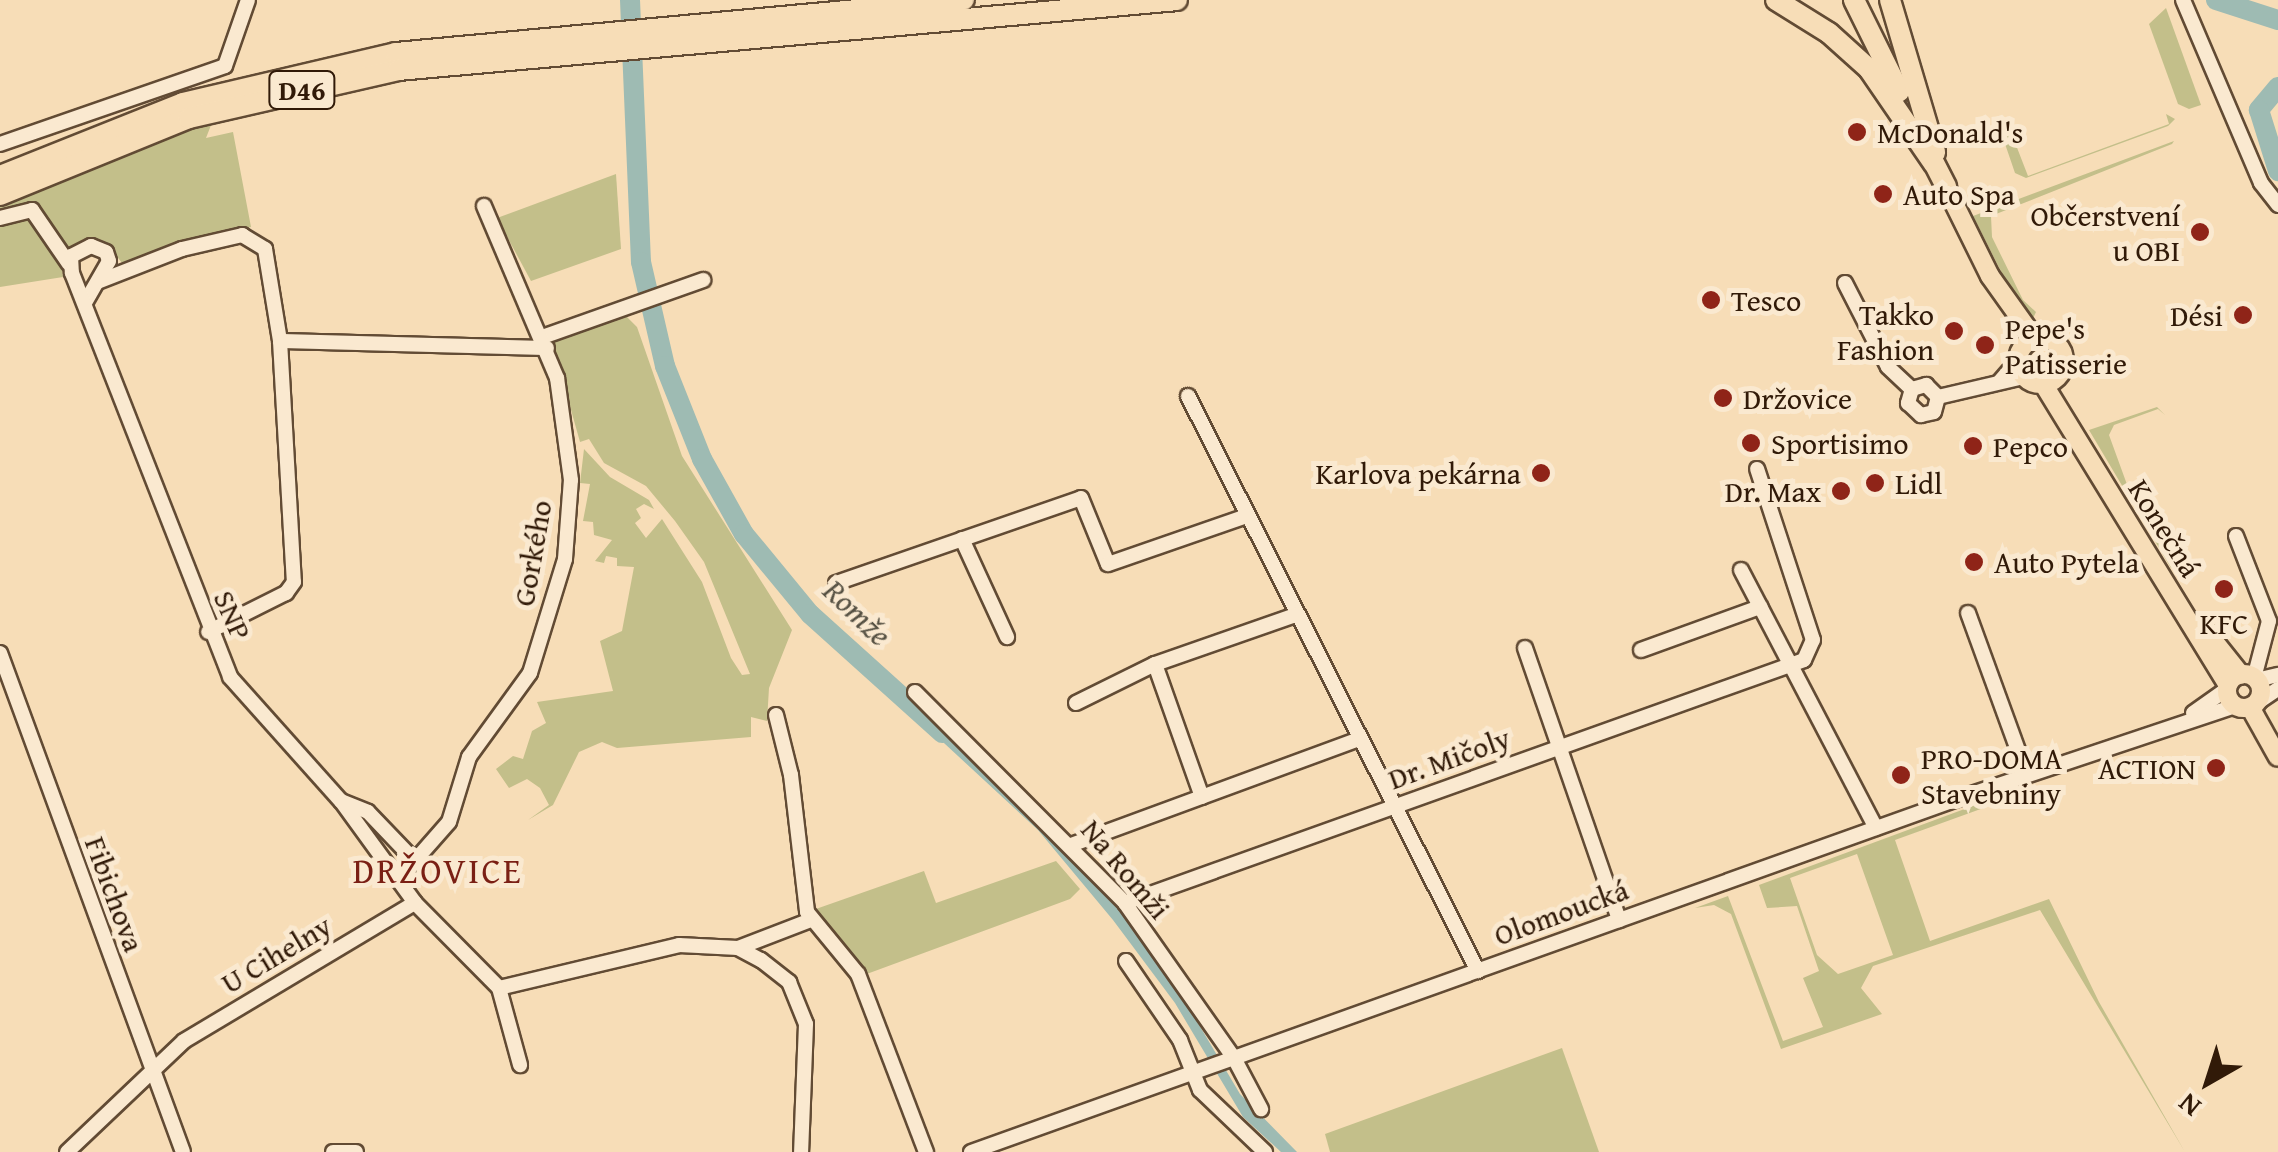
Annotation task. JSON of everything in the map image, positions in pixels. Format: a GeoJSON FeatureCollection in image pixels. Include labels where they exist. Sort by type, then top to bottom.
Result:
{"type":"FeatureCollection","features":[{"type":"Feature","properties":{"kind":"highway","name":"D46"},"geometry":{"type":"LineString","coordinates":[[642,36],[964,0]]}},
{"type":"Feature","properties":{"kind":"highway","name":"D46"},"geometry":{"type":"LineString","coordinates":[[0,176],[80,140],[269,79],[396,54],[1177,0]]}},
{"type":"Feature","properties":{"kind":"highway"},"geometry":{"type":"LineString","coordinates":[[1776,0],[1830,33],[1868,69],[1934,164]]}},
{"type":"Feature","properties":{"kind":"highway"},"geometry":{"type":"LineString","coordinates":[[1854,0],[1946,188]]}},
{"type":"Feature","properties":{"kind":"highway"},"geometry":{"type":"LineString","coordinates":[[1890,0],[1946,188]]}},
{"type":"Feature","properties":{"kind":"highway","name":"D46"},"geometry":{"type":"LineString","coordinates":[[0,195],[189,118],[273,96],[398,70],[619,38]]}},
{"type":"Feature","properties":{"kind":"main road"},"geometry":{"type":"LineString","coordinates":[[1946,188],[2025,356],[2050,382]]}},
{"type":"Feature","properties":{"kind":"main road","name":"Konečná"},"geometry":{"type":"LineString","coordinates":[[2025,356],[2048,339],[2062,351],[2050,382],[2097,470],[2187,614],[2243,689]]}},
{"type":"Feature","properties":{"kind":"main road"},"geometry":{"type":"LineString","coordinates":[[2243,689],[2278,757]]}},
{"type":"Feature","properties":{"kind":"street"},"geometry":{"type":"LineString","coordinates":[[0,144],[225,66],[248,0]]}},
{"type":"Feature","properties":{"kind":"street"},"geometry":{"type":"LineString","coordinates":[[2183,0],[2261,183],[2278,205]]}},
{"type":"Feature","properties":{"kind":"street","name":"Gorkého"},"geometry":{"type":"LineString","coordinates":[[398,880],[449,822],[470,758],[489,725],[530,673],[564,559],[570,449],[546,342],[484,206]]}},
{"type":"Feature","properties":{"kind":"street","name":"SNP"},"geometry":{"type":"LineString","coordinates":[[0,218],[32,210],[69,264],[208,632],[230,677],[340,801],[415,902]]}},
{"type":"Feature","properties":{"kind":"street"},"geometry":{"type":"LineString","coordinates":[[100,282],[182,249],[242,234],[258,240],[267,256],[280,341],[294,582],[286,594],[208,632]]}},
{"type":"Feature","properties":{"kind":"street"},"geometry":{"type":"LineString","coordinates":[[69,264],[80,248],[99,248],[109,261],[86,301]]}},
{"type":"Feature","properties":{"kind":"street"},"geometry":{"type":"LineString","coordinates":[[280,341],[546,342],[703,280]]}},
{"type":"Feature","properties":{"kind":"street"},"geometry":{"type":"LineString","coordinates":[[1844,283],[1888,367],[1912,389]]}},
{"type":"Feature","properties":{"kind":"street"},"geometry":{"type":"LineString","coordinates":[[1938,397],[2000,381],[2025,356]]}},
{"type":"Feature","properties":{"kind":"street"},"geometry":{"type":"LineString","coordinates":[[1912,389],[1926,385],[1938,397]]}},
{"type":"Feature","properties":{"kind":"street"},"geometry":{"type":"LineString","coordinates":[[1912,389],[1910,407],[1921,416],[1934,412],[1938,397]]}},
{"type":"Feature","properties":{"kind":"street"},"geometry":{"type":"LineString","coordinates":[[1188,396],[1478,971]]}},
{"type":"Feature","properties":{"kind":"street"},"geometry":{"type":"LineString","coordinates":[[1757,469],[1813,640],[1810,655],[1791,667]]}},
{"type":"Feature","properties":{"kind":"street"},"geometry":{"type":"LineString","coordinates":[[836,582],[1081,498],[1108,564],[1247,516]]}},
{"type":"Feature","properties":{"kind":"street","name":"Konečná"},"geometry":{"type":"LineString","coordinates":[[2236,536],[2269,621],[2243,689]]}},
{"type":"Feature","properties":{"kind":"street"},"geometry":{"type":"LineString","coordinates":[[962,539],[1007,637]]}},
{"type":"Feature","properties":{"kind":"street"},"geometry":{"type":"LineString","coordinates":[[1741,570],[1876,828]]}},
{"type":"Feature","properties":{"kind":"street"},"geometry":{"type":"LineString","coordinates":[[1641,650],[1760,607]]}},
{"type":"Feature","properties":{"kind":"street"},"geometry":{"type":"LineString","coordinates":[[1968,613],[2027,775]]}},
{"type":"Feature","properties":{"kind":"street"},"geometry":{"type":"LineString","coordinates":[[1076,704],[1155,664],[1296,615]]}},
{"type":"Feature","properties":{"kind":"street"},"geometry":{"type":"LineString","coordinates":[[1525,648],[1620,920]]}},
{"type":"Feature","properties":{"kind":"street","name":"Fibichova"},"geometry":{"type":"LineString","coordinates":[[0,653],[182,1152]]}},
{"type":"Feature","properties":{"kind":"street"},"geometry":{"type":"LineString","coordinates":[[1155,664],[1202,797]]}},
{"type":"Feature","properties":{"kind":"street","name":"Dr. Mičoly"},"geometry":{"type":"LineString","coordinates":[[1125,903],[1791,667]]}},
{"type":"Feature","properties":{"kind":"street","name":"Olomoucká"},"geometry":{"type":"LineString","coordinates":[[971,1152],[2170,724],[2278,675]]}},
{"type":"Feature","properties":{"kind":"street","name":"Olomoucká"},"geometry":{"type":"LineString","coordinates":[[2243,689],[2278,689]]}},
{"type":"Feature","properties":{"kind":"street","name":"Na Romži"},"geometry":{"type":"LineString","coordinates":[[915,692],[1125,903],[1234,1058],[1261,1109]]}},
{"type":"Feature","properties":{"kind":"street"},"geometry":{"type":"LineString","coordinates":[[776,714],[792,774],[800,884],[811,920],[858,974],[926,1152]]}},
{"type":"Feature","properties":{"kind":"street"},"geometry":{"type":"LineString","coordinates":[[1071,845],[1360,739]]}},
{"type":"Feature","properties":{"kind":"street"},"geometry":{"type":"LineString","coordinates":[[340,801],[368,812],[415,861]]}},
{"type":"Feature","properties":{"kind":"street"},"geometry":{"type":"LineString","coordinates":[[415,902],[499,988],[520,1065]]}},
{"type":"Feature","properties":{"kind":"street","name":"U Cihelny"},"geometry":{"type":"LineString","coordinates":[[67,1152],[184,1041],[415,902]]}},
{"type":"Feature","properties":{"kind":"street"},"geometry":{"type":"LineString","coordinates":[[499,988],[643,949],[738,948],[811,920]]}},
{"type":"Feature","properties":{"kind":"street"},"geometry":{"type":"LineString","coordinates":[[738,948],[784,976],[803,1011],[808,1046],[801,1152]]}},
{"type":"Feature","properties":{"kind":"street","name":"Na Romži"},"geometry":{"type":"LineString","coordinates":[[1126,961],[1180,1040],[1205,1096],[1265,1152]]}},
{"type":"Feature","properties":{"kind":"street"},"geometry":{"type":"LineString","coordinates":[[333,1152],[356,1152]]}},
{"type":"Feature","properties":{"kind":"shaded area"},"geometry":{"type":"Polygon","coordinates":[[[2166,8],[2201,105],[2189,109],[2178,104],[2149,24],[2166,8]]]}},
{"type":"Feature","properties":{"kind":"shaded area"},"geometry":{"type":"Polygon","coordinates":[[[2166,114],[2175,119],[2168,126],[2026,178],[2015,173],[2003,138],[2009,127],[2028,176],[2169,124],[2166,114]]]}},
{"type":"Feature","properties":{"kind":"shaded area"},"geometry":{"type":"Polygon","coordinates":[[[213,120],[206,138],[233,132],[251,227],[122,263],[108,245],[84,239],[61,256],[63,277],[0,287],[0,205],[213,120]]]}},
{"type":"Feature","properties":{"kind":"shaded area"},"geometry":{"type":"Polygon","coordinates":[[[2174,141],[1991,216],[1992,237],[2023,300],[2036,312],[2029,327],[1973,216],[2174,141]]]}},
{"type":"Feature","properties":{"kind":"shaded area"},"geometry":{"type":"Polygon","coordinates":[[[616,174],[621,249],[531,281],[497,218],[616,174]]]}},
{"type":"Feature","properties":{"kind":"shaded area"},"geometry":{"type":"Polygon","coordinates":[[[622,312],[637,327],[682,456],[792,630],[769,688],[767,721],[751,717],[751,737],[617,748],[602,742],[579,752],[553,805],[528,820],[549,805],[540,788],[527,779],[509,788],[496,769],[513,756],[523,759],[532,731],[546,723],[537,702],[613,691],[600,641],[622,631],[634,567],[617,566],[617,558],[606,556],[604,563],[595,561],[612,540],[594,535],[593,522],[583,521],[590,484],[580,483],[584,449],[610,477],[649,500],[654,509],[644,504],[636,509],[641,518],[635,523],[646,538],[662,519],[702,582],[731,658],[742,675],[750,674],[704,562],[675,521],[646,486],[604,463],[589,439],[580,442],[552,342],[622,312]]]}},
{"type":"Feature","properties":{"kind":"shaded area"},"geometry":{"type":"Polygon","coordinates":[[[2157,407],[2165,415],[2158,409],[2114,425],[2109,435],[2129,490],[2175,565],[2171,568],[2089,430],[2157,407]]]}},
{"type":"Feature","properties":{"kind":"shaded area"},"geometry":{"type":"Polygon","coordinates":[[[1997,797],[2000,802],[1895,840],[1930,941],[2049,899],[2099,1002],[2185,1152],[2040,910],[1873,966],[1861,988],[1882,1014],[1781,1049],[1731,914],[1714,905],[1695,908],[1728,896],[1783,1041],[1823,1027],[1803,978],[1819,971],[1797,906],[1767,908],[1759,885],[1997,797]],[[1857,854],[1790,878],[1817,955],[1838,974],[1893,955],[1857,854]]]}},
{"type":"Feature","properties":{"kind":"shaded area"},"geometry":{"type":"Polygon","coordinates":[[[1056,861],[1080,889],[1070,899],[864,975],[813,910],[924,871],[936,903],[1056,861]]]}},
{"type":"Feature","properties":{"kind":"shaded area"},"geometry":{"type":"Polygon","coordinates":[[[1562,1048],[1599,1152],[1330,1152],[1325,1134],[1562,1048]]]}},
{"type":"Feature","properties":{"kind":"water"},"geometry":{"type":"Polygon","coordinates":[[[925,710],[1039,818],[1117,906],[1179,991],[1240,1094],[1297,1152],[1281,1152],[1243,1117],[1175,1003],[1113,920],[1038,830],[918,719],[925,710]]]}},
{"type":"Feature","properties":{"kind":"waterway","name":"Romže"},"geometry":{"type":"LineString","coordinates":[[630,0],[641,262],[665,366],[702,459],[744,534],[810,614],[942,733]]}},
{"type":"Feature","properties":{"kind":"waterway"},"geometry":{"type":"LineString","coordinates":[[2216,0],[2278,20]]}},
{"type":"Feature","properties":{"kind":"waterway"},"geometry":{"type":"LineString","coordinates":[[2278,87],[2259,110],[2278,171]]}},
{"type":"Feature","properties":{"kind":"place","name":"McDonald's"},"geometry":{"type":"Point","coordinates":[1857,132]}},
{"type":"Feature","properties":{"kind":"place","name":"Auto Spa"},"geometry":{"type":"Point","coordinates":[1883,194]}},
{"type":"Feature","properties":{"kind":"place","name":"Občerstvení u OBI"},"geometry":{"type":"Point","coordinates":[2200,232]}},
{"type":"Feature","properties":{"kind":"place","name":"Tesco"},"geometry":{"type":"Point","coordinates":[1711,300]}},
{"type":"Feature","properties":{"kind":"place","name":"Dési"},"geometry":{"type":"Point","coordinates":[2243,315]}},
{"type":"Feature","properties":{"kind":"place","name":"Takko Fashion"},"geometry":{"type":"Point","coordinates":[1954,331]}},
{"type":"Feature","properties":{"kind":"place","name":"Pepe's Patisserie"},"geometry":{"type":"Point","coordinates":[1985,345]}},
{"type":"Feature","properties":{"kind":"place","name":"Držovice"},"geometry":{"type":"Point","coordinates":[1723,398]}},
{"type":"Feature","properties":{"kind":"place","name":"Sportisimo"},"geometry":{"type":"Point","coordinates":[1751,443]}},
{"type":"Feature","properties":{"kind":"place","name":"Pepco"},"geometry":{"type":"Point","coordinates":[1973,446]}},
{"type":"Feature","properties":{"kind":"place","name":"Karlova pekárna"},"geometry":{"type":"Point","coordinates":[1541,473]}},
{"type":"Feature","properties":{"kind":"place","name":"Lidl"},"geometry":{"type":"Point","coordinates":[1875,483]}},
{"type":"Feature","properties":{"kind":"place","name":"Dr. Max"},"geometry":{"type":"Point","coordinates":[1841,491]}},
{"type":"Feature","properties":{"kind":"place","name":"Auto Pytela"},"geometry":{"type":"Point","coordinates":[1974,562]}},
{"type":"Feature","properties":{"kind":"place","name":"KFC"},"geometry":{"type":"Point","coordinates":[2224,589]}},
{"type":"Feature","properties":{"kind":"place","name":"ACTION"},"geometry":{"type":"Point","coordinates":[2216,768]}},
{"type":"Feature","properties":{"kind":"place","name":"PRO-DOMA Stavebniny"},"geometry":{"type":"Point","coordinates":[1901,775]}},
{"type":"Feature","properties":{"kind":"district","name":"DRŽOVICE"},"geometry":{"type":"Point","coordinates":[438,871]}}]}
